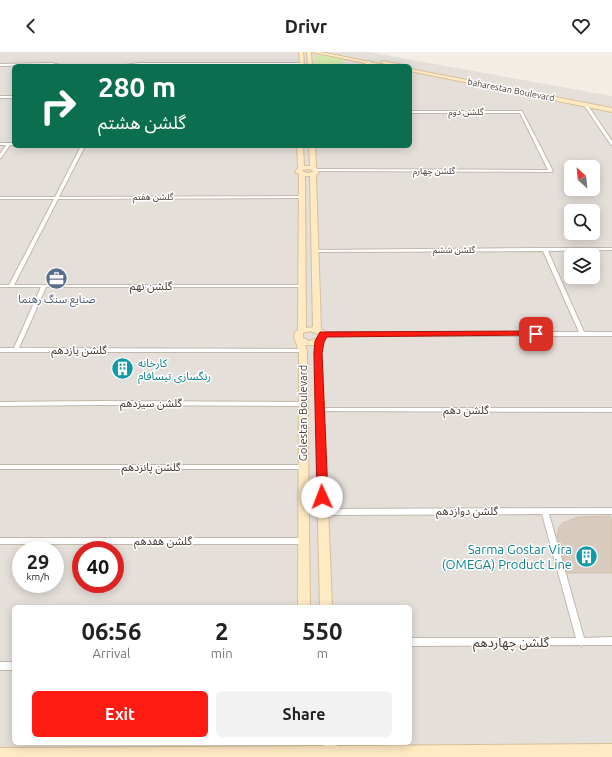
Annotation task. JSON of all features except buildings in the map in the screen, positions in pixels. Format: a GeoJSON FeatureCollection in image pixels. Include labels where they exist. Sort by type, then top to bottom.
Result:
{"type":"FeatureCollection","features":[{"type":"Feature","properties":{"kind":"street"},"geometry":{"type":"LineString","coordinates":[[301,52],[302,64]]}},
{"type":"Feature","properties":{"kind":"street"},"geometry":{"type":"LineString","coordinates":[[314,52],[367,64]]}},
{"type":"Feature","properties":{"kind":"street"},"geometry":{"type":"LineString","coordinates":[[330,52],[391,64]]}},
{"type":"Feature","properties":{"kind":"street"},"geometry":{"type":"LineString","coordinates":[[302,58],[321,53]]}},
{"type":"Feature","properties":{"kind":"street"},"geometry":{"type":"LineString","coordinates":[[0,65],[12,65]]}},
{"type":"Feature","properties":{"kind":"street","name":"baharestan Boulevard"},"geometry":{"type":"LineString","coordinates":[[412,69],[612,110]]}},
{"type":"Feature","properties":{"kind":"street","name":"baharestan Boulevard"},"geometry":{"type":"LineString","coordinates":[[412,69],[612,106]]}},
{"type":"Feature","properties":{"kind":"street"},"geometry":{"type":"LineString","coordinates":[[0,97],[12,97]]}},
{"type":"Feature","properties":{"kind":"street"},"geometry":{"type":"LineString","coordinates":[[586,105],[612,144]]}},
{"type":"Feature","properties":{"kind":"street","name":"گلشن دوم"},"geometry":{"type":"LineString","coordinates":[[412,112],[521,112],[551,171]]}},
{"type":"Feature","properties":{"kind":"street"},"geometry":{"type":"LineString","coordinates":[[0,144],[12,144]]}},
{"type":"Feature","properties":{"kind":"street"},"geometry":{"type":"LineString","coordinates":[[0,157],[8,144]]}},
{"type":"Feature","properties":{"kind":"street"},"geometry":{"type":"LineString","coordinates":[[11,286],[82,148]]}},
{"type":"Feature","properties":{"kind":"street","name":"Golestan Boulevard"},"geometry":{"type":"LineString","coordinates":[[300,148],[302,197],[302,286],[300,335],[303,351],[304,605]]}},
{"type":"Feature","properties":{"kind":"street","name":"Golestan Boulevard"},"geometry":{"type":"LineString","coordinates":[[312,148],[315,250],[320,335],[318,353],[326,605]]}},
{"type":"Feature","properties":{"kind":"street"},"geometry":{"type":"LineString","coordinates":[[301,171],[314,171]]}},
{"type":"Feature","properties":{"kind":"street","name":"گلشن چهارم"},"geometry":{"type":"LineString","coordinates":[[314,171],[551,171]]}},
{"type":"Feature","properties":{"kind":"street","name":"گلشن هفتم"},"geometry":{"type":"LineString","coordinates":[[2,198],[302,197]]}},
{"type":"Feature","properties":{"kind":"street"},"geometry":{"type":"LineString","coordinates":[[545,249],[582,334]]}},
{"type":"Feature","properties":{"kind":"street","name":"گلشن ششم"},"geometry":{"type":"LineString","coordinates":[[315,250],[612,249]]}},
{"type":"Feature","properties":{"kind":"street","name":"گلشن نهم"},"geometry":{"type":"LineString","coordinates":[[0,286],[302,286]]}},
{"type":"Feature","properties":{"kind":"street"},"geometry":{"type":"LineString","coordinates":[[16,350],[44,286]]}},
{"type":"Feature","properties":{"kind":"street"},"geometry":{"type":"LineString","coordinates":[[320,335],[308,344],[300,335],[310,328],[320,335],[612,334]]}},
{"type":"Feature","properties":{"kind":"street","name":"گلشن یازدهم"},"geometry":{"type":"LineString","coordinates":[[0,350],[303,351]]}},
{"type":"Feature","properties":{"kind":"street","name":"گلشن سیزدهم"},"geometry":{"type":"LineString","coordinates":[[0,404],[303,404]]}},
{"type":"Feature","properties":{"kind":"street","name":"گلشن دهم"},"geometry":{"type":"LineString","coordinates":[[320,410],[612,410]]}},
{"type":"Feature","properties":{"kind":"street","name":"گلشن پانزدهم"},"geometry":{"type":"LineString","coordinates":[[0,467],[303,468]]}},
{"type":"Feature","properties":{"kind":"street","name":"گلشن دوازدهم"},"geometry":{"type":"LineString","coordinates":[[323,512],[612,510]]}},
{"type":"Feature","properties":{"kind":"street"},"geometry":{"type":"LineString","coordinates":[[544,511],[581,642]]}},
{"type":"Feature","properties":{"kind":"street","name":"گلشن هفدهم"},"geometry":{"type":"LineString","coordinates":[[0,541],[303,541]]}},
{"type":"Feature","properties":{"kind":"street","name":"گلشن چهاردهم"},"geometry":{"type":"LineString","coordinates":[[412,642],[612,641]]}},
{"type":"Feature","properties":{"kind":"street"},"geometry":{"type":"LineString","coordinates":[[0,666],[12,666]]}},
{"type":"Feature","properties":{"kind":"street"},"geometry":{"type":"LineString","coordinates":[[0,755],[306,751],[612,751]]}},
{"type":"Feature","properties":{"kind":"shaded area"},"geometry":{"type":"Polygon","coordinates":[[[0,52],[368,52],[612,96],[612,757],[0,757],[0,52]]]}},
{"type":"Feature","properties":{"kind":"green space"},"geometry":{"type":"Polygon","coordinates":[[[320,55],[343,59],[344,64],[315,64],[314,56],[320,55]]]}},
{"type":"Feature","properties":{"kind":"place","name":"صنایع سنگ رهنما"},"geometry":{"type":"Point","coordinates":[57,279]}},
{"type":"Feature","properties":{"kind":"place","name":"کارخانه رنگسازی تیسافام"},"geometry":{"type":"Point","coordinates":[123,369]}},
{"type":"Feature","properties":{"kind":"place","name":"Sarma Gostar Vira (OMEGA) Product Line"},"geometry":{"type":"Point","coordinates":[587,556]}},
{"type":"Feature","properties":{"kind":"route"},"geometry":{"type":"LineString","coordinates":[[322,497],[318,353],[323,334],[536,334]]}}]}
